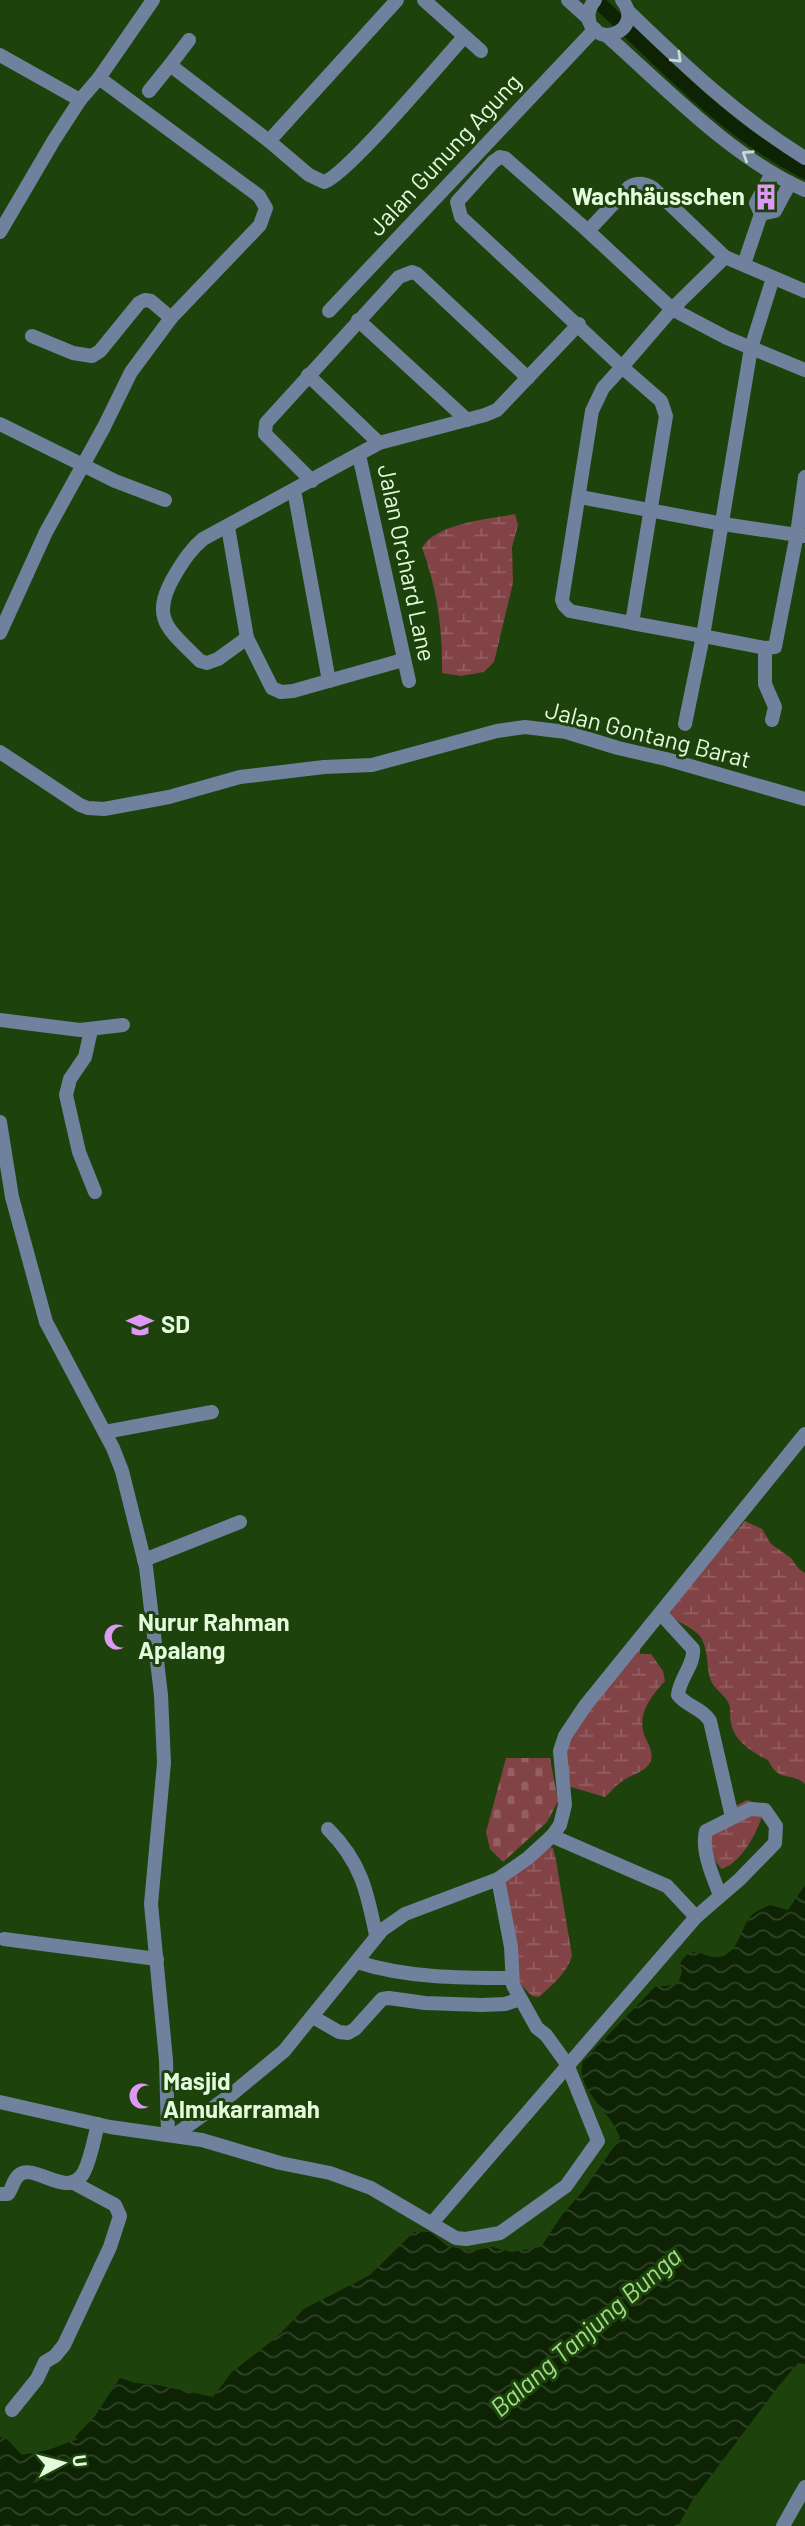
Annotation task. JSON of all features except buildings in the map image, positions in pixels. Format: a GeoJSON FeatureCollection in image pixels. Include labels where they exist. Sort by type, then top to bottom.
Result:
{"type":"FeatureCollection","features":[{"type":"Feature","properties":{"kind":"street"},"geometry":{"type":"LineString","coordinates":[[0,232],[80,100],[99,78],[153,0]]}},
{"type":"Feature","properties":{"kind":"street"},"geometry":{"type":"LineString","coordinates":[[269,141],[397,0]]}},
{"type":"Feature","properties":{"kind":"street"},"geometry":{"type":"LineString","coordinates":[[424,0],[481,51]]}},
{"type":"Feature","properties":{"kind":"street"},"geometry":{"type":"LineString","coordinates":[[568,0],[598,22],[727,142],[772,173],[805,190]]}},
{"type":"Feature","properties":{"kind":"street"},"geometry":{"type":"LineString","coordinates":[[626,9],[711,91],[769,136],[805,158]]}},
{"type":"Feature","properties":{"kind":"street","name":"Jalan Gunung Agung"},"geometry":{"type":"LineString","coordinates":[[329,311],[598,22],[623,29],[626,9]]}},
{"type":"Feature","properties":{"kind":"street"},"geometry":{"type":"LineString","coordinates":[[170,65],[269,141],[309,176],[324,182],[335,176],[464,37]]}},
{"type":"Feature","properties":{"kind":"street"},"geometry":{"type":"LineString","coordinates":[[149,90],[189,40]]}},
{"type":"Feature","properties":{"kind":"street"},"geometry":{"type":"LineString","coordinates":[[0,55],[80,100]]}},
{"type":"Feature","properties":{"kind":"street"},"geometry":{"type":"LineString","coordinates":[[0,633],[46,531],[135,366],[171,318],[260,225],[265,214],[264,202],[259,196],[99,78]]}},
{"type":"Feature","properties":{"kind":"street"},"geometry":{"type":"LineString","coordinates":[[632,623],[652,510],[664,409],[654,394],[461,217],[457,202],[493,162],[505,158],[588,230],[672,309],[727,338],[805,370]]}},
{"type":"Feature","properties":{"kind":"street"},"geometry":{"type":"LineString","coordinates":[[744,264],[761,214],[756,202],[772,173]]}},
{"type":"Feature","properties":{"kind":"street"},"geometry":{"type":"LineString","coordinates":[[761,214],[775,211],[790,183]]}},
{"type":"Feature","properties":{"kind":"street"},"geometry":{"type":"LineString","coordinates":[[588,230],[629,187],[645,184],[653,188],[725,257],[805,291]]}},
{"type":"Feature","properties":{"kind":"street"},"geometry":{"type":"LineString","coordinates":[[725,257],[672,309],[596,399],[562,600],[564,606],[577,613],[772,648],[777,643],[801,535],[805,477]]}},
{"type":"Feature","properties":{"kind":"street"},"geometry":{"type":"LineString","coordinates":[[312,481],[270,440],[264,428],[266,423],[399,277],[412,272],[421,278],[528,378]]}},
{"type":"Feature","properties":{"kind":"street"},"geometry":{"type":"LineString","coordinates":[[685,724],[723,524],[751,348],[773,278]]}},
{"type":"Feature","properties":{"kind":"street"},"geometry":{"type":"LineString","coordinates":[[32,336],[73,353],[92,356],[100,351],[145,299],[151,300],[171,318]]}},
{"type":"Feature","properties":{"kind":"street"},"geometry":{"type":"LineString","coordinates":[[358,320],[467,420]]}},
{"type":"Feature","properties":{"kind":"street"},"geometry":{"type":"LineString","coordinates":[[247,638],[218,659],[206,663],[200,661],[168,627],[161,605],[164,594],[188,553],[203,539],[379,443],[497,410],[579,324]]}},
{"type":"Feature","properties":{"kind":"street"},"geometry":{"type":"LineString","coordinates":[[308,375],[379,443]]}},
{"type":"Feature","properties":{"kind":"street"},"geometry":{"type":"LineString","coordinates":[[0,424],[82,466],[165,500]]}},
{"type":"Feature","properties":{"kind":"street","name":"Jalan Orchard Lane"},"geometry":{"type":"LineString","coordinates":[[359,455],[408,681]]}},
{"type":"Feature","properties":{"kind":"street"},"geometry":{"type":"LineString","coordinates":[[295,490],[329,681]]}},
{"type":"Feature","properties":{"kind":"street"},"geometry":{"type":"LineString","coordinates":[[580,497],[723,524],[801,535]]}},
{"type":"Feature","properties":{"kind":"street"},"geometry":{"type":"LineString","coordinates":[[228,527],[247,638],[266,678],[275,690],[293,691],[403,660]]}},
{"type":"Feature","properties":{"kind":"street"},"geometry":{"type":"LineString","coordinates":[[765,648],[765,684],[775,707],[772,720]]}},
{"type":"Feature","properties":{"kind":"street","name":"Jalan Gontang Barat"},"geometry":{"type":"LineString","coordinates":[[0,752],[80,805],[104,809],[169,797],[240,777],[324,767],[372,765],[497,731],[525,727],[566,732],[805,799]]}},
{"type":"Feature","properties":{"kind":"street"},"geometry":{"type":"LineString","coordinates":[[0,1020],[91,1030],[123,1025]]}},
{"type":"Feature","properties":{"kind":"street"},"geometry":{"type":"LineString","coordinates":[[91,1030],[85,1057],[70,1079],[66,1095],[79,1152],[95,1192]]}},
{"type":"Feature","properties":{"kind":"street"},"geometry":{"type":"LineString","coordinates":[[0,1122],[12,1197],[46,1322],[105,1432],[122,1471],[144,1560],[158,1664],[163,1729],[162,1791],[151,1904],[172,2135]]}},
{"type":"Feature","properties":{"kind":"street"},"geometry":{"type":"LineString","coordinates":[[105,1432],[212,1412]]}},
{"type":"Feature","properties":{"kind":"street"},"geometry":{"type":"LineString","coordinates":[[172,2135],[267,2067],[284,2051],[376,1935],[405,1914],[498,1879],[528,1858],[552,1836],[563,1816],[565,1805],[560,1751],[565,1736],[585,1706],[805,1434]]}},
{"type":"Feature","properties":{"kind":"street"},"geometry":{"type":"LineString","coordinates":[[144,1560],[240,1522]]}},
{"type":"Feature","properties":{"kind":"street"},"geometry":{"type":"LineString","coordinates":[[661,1614],[694,1652],[680,1682],[678,1695],[706,1715],[710,1721],[732,1817]]}},
{"type":"Feature","properties":{"kind":"street"},"geometry":{"type":"LineString","coordinates":[[432,2223],[696,1917],[755,1865],[777,1838],[774,1819],[765,1810],[750,1809],[708,1829],[704,1835],[720,1895]]}},
{"type":"Feature","properties":{"kind":"street"},"geometry":{"type":"LineString","coordinates":[[328,1829],[344,1844],[357,1865],[376,1935]]}},
{"type":"Feature","properties":{"kind":"street"},"geometry":{"type":"LineString","coordinates":[[552,1836],[667,1886],[696,1917]]}},
{"type":"Feature","properties":{"kind":"street"},"geometry":{"type":"LineString","coordinates":[[0,2102],[98,2124],[202,2140],[347,2179],[388,2197],[448,2234],[466,2239],[500,2233],[566,2186],[598,2141],[567,2064],[547,2035],[537,2028],[520,2000],[512,1978],[510,1947],[498,1879]]}},
{"type":"Feature","properties":{"kind":"street"},"geometry":{"type":"LineString","coordinates":[[4,1939],[157,1959]]}},
{"type":"Feature","properties":{"kind":"street"},"geometry":{"type":"LineString","coordinates":[[357,1962],[382,1970],[451,1978],[512,1978]]}},
{"type":"Feature","properties":{"kind":"street"},"geometry":{"type":"LineString","coordinates":[[313,2017],[344,2034],[355,2029],[375,2005],[385,1998],[425,2003],[482,2005],[520,2000]]}},
{"type":"Feature","properties":{"kind":"street"},"geometry":{"type":"LineString","coordinates":[[0,2194],[8,2194],[22,2173],[29,2172],[66,2183],[72,2182],[83,2174],[98,2124]]}},
{"type":"Feature","properties":{"kind":"street"},"geometry":{"type":"LineString","coordinates":[[12,2410],[37,2379],[45,2362],[55,2356],[64,2345],[110,2247],[120,2216],[115,2204],[72,2182]]}},
{"type":"Feature","properties":{"kind":"street"},"geometry":{"type":"LineString","coordinates":[[783,2526],[805,2487]]}},
{"type":"Feature","properties":{"kind":"green space"},"geometry":{"type":"Polygon","coordinates":[[[515,514],[518,525],[512,547],[513,583],[494,662],[484,672],[461,676],[442,673],[438,609],[422,548],[438,533],[451,528],[515,514]]]}},
{"type":"Feature","properties":{"kind":"green space"},"geometry":{"type":"Polygon","coordinates":[[[745,1521],[762,1529],[771,1544],[791,1558],[805,1573],[805,1784],[776,1772],[768,1760],[740,1741],[730,1720],[728,1702],[711,1681],[702,1639],[666,1612],[745,1521]]]}},
{"type":"Feature","properties":{"kind":"green space"},"geometry":{"type":"Polygon","coordinates":[[[640,1647],[640,1654],[651,1654],[663,1671],[665,1681],[649,1701],[643,1715],[643,1731],[651,1760],[642,1770],[624,1780],[605,1797],[571,1787],[567,1781],[566,1737],[640,1647]]]}},
{"type":"Feature","properties":{"kind":"green space"},"geometry":{"type":"Polygon","coordinates":[[[506,1758],[550,1758],[558,1801],[547,1822],[503,1862],[490,1849],[486,1832],[506,1758]]]}},
{"type":"Feature","properties":{"kind":"green space"},"geometry":{"type":"Polygon","coordinates":[[[747,1800],[756,1803],[763,1814],[742,1853],[722,1869],[713,1854],[712,1826],[735,1806],[747,1800]]]}},
{"type":"Feature","properties":{"kind":"green space"},"geometry":{"type":"Polygon","coordinates":[[[544,1845],[553,1848],[572,1956],[563,1973],[539,1997],[532,1996],[515,1979],[505,1876],[544,1845]]]}},
{"type":"Feature","properties":{"kind":"water","name":"Balang Tanjung Bunga"},"geometry":{"type":"Polygon","coordinates":[[[805,1885],[805,2364],[798,2363],[778,2387],[692,2501],[678,2526],[0,2526],[0,2437],[6,2438],[22,2455],[48,2450],[78,2439],[75,2437],[95,2416],[120,2378],[213,2397],[232,2372],[277,2337],[304,2309],[370,2275],[414,2232],[430,2232],[447,2246],[472,2251],[492,2247],[512,2252],[541,2247],[620,2138],[584,2081],[583,2061],[655,1987],[675,1985],[679,1981],[682,1971],[680,1964],[690,1953],[723,1956],[733,1949],[753,1914],[770,1905],[788,1910],[805,1885]]]}},
{"type":"Feature","properties":{"kind":"waterway"},"geometry":{"type":"LineString","coordinates":[[596,0],[695,94],[747,136],[805,172]]}},
{"type":"Feature","properties":{"kind":"place","name":"Wachhäusschen"},"geometry":{"type":"Point","coordinates":[766,197]}},
{"type":"Feature","properties":{"kind":"place","name":"SD"},"geometry":{"type":"Point","coordinates":[140,1325]}},
{"type":"Feature","properties":{"kind":"place","name":"Nurur Rahman Apalang"},"geometry":{"type":"Point","coordinates":[117,1637]}},
{"type":"Feature","properties":{"kind":"place","name":"Masjid Almukarramah"},"geometry":{"type":"Point","coordinates":[142,2096]}}]}
